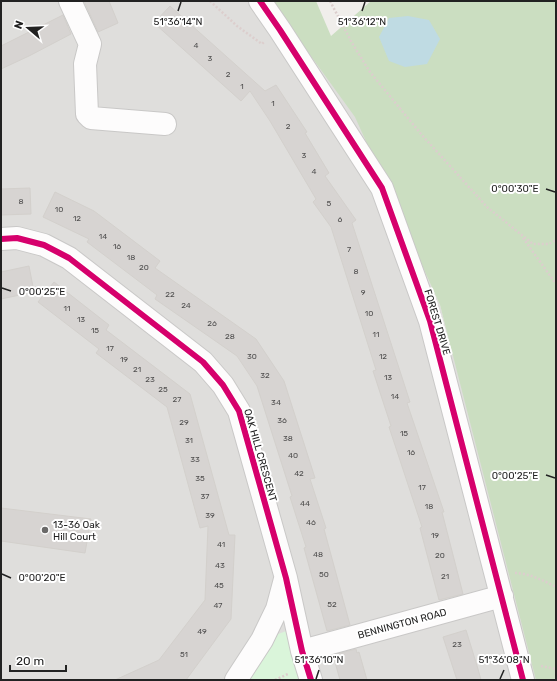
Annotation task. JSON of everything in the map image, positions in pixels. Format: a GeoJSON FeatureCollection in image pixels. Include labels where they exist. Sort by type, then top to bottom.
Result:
{"type":"FeatureCollection","features":[{"type":"Feature","properties":{"kind":"street"},"geometry":{"type":"LineString","coordinates":[[70,1],[90,44],[85,64],[87,114],[90,118],[165,124]]}},
{"type":"Feature","properties":{"kind":"street","name":"FOREST DRIVE"},"geometry":{"type":"LineString","coordinates":[[260,1],[382,188],[430,321],[523,680]]}},
{"type":"Feature","properties":{"kind":"street","name":"OAK HILL CRESCENT"},"geometry":{"type":"LineString","coordinates":[[1,239],[17,238],[44,245],[69,258],[202,362],[223,385],[239,411],[286,578],[302,651],[311,680]]}},
{"type":"Feature","properties":{"kind":"street"},"geometry":{"type":"LineString","coordinates":[[236,680],[262,640],[277,609],[286,578]]}},
{"type":"Feature","properties":{"kind":"street","name":"BENNINGTON ROAD"},"geometry":{"type":"LineString","coordinates":[[302,651],[502,596]]}},
{"type":"Feature","properties":{"kind":"path"},"geometry":{"type":"LineString","coordinates":[[210,1],[236,26],[262,44],[280,30]]}},
{"type":"Feature","properties":{"kind":"path"},"geometry":{"type":"LineString","coordinates":[[330,1],[352,43],[370,72],[421,134],[487,207],[533,244],[548,244],[556,240]]}},
{"type":"Feature","properties":{"kind":"path"},"geometry":{"type":"LineString","coordinates":[[521,234],[556,284]]}},
{"type":"Feature","properties":{"kind":"path"},"geometry":{"type":"LineString","coordinates":[[495,572],[520,573],[544,581],[556,587]]}},
{"type":"Feature","properties":{"kind":"shaded area"},"geometry":{"type":"Polygon","coordinates":[[[1,1],[270,1],[358,117],[440,305],[540,680],[1,680],[1,1]]]}},
{"type":"Feature","properties":{"kind":"green space"},"geometry":{"type":"Polygon","coordinates":[[[271,1],[316,1],[331,36],[371,1],[556,1],[556,680],[536,680],[440,305],[355,117],[271,1]]]}},
{"type":"Feature","properties":{"kind":"green space"},"geometry":{"type":"Polygon","coordinates":[[[297,627],[311,680],[236,680],[262,640],[297,627]]]}},
{"type":"Feature","properties":{"kind":"water"},"geometry":{"type":"Polygon","coordinates":[[[408,16],[429,20],[440,39],[427,64],[405,67],[389,61],[379,37],[389,18],[408,16]]]}},
{"type":"Feature","properties":{"kind":"building"},"geometry":{"type":"Polygon","coordinates":[[[84,1],[109,1],[118,23],[98,32],[84,1]]]}},
{"type":"Feature","properties":{"kind":"building"},"geometry":{"type":"Polygon","coordinates":[[[170,6],[265,91],[276,85],[307,132],[305,133],[329,173],[325,176],[356,220],[352,223],[410,402],[407,403],[444,512],[442,512],[463,594],[439,600],[420,528],[422,527],[389,427],[391,426],[373,371],[376,370],[331,227],[313,202],[316,199],[270,121],[250,91],[241,101],[154,23],[170,6]]]}},
{"type":"Feature","properties":{"kind":"building"},"geometry":{"type":"Polygon","coordinates":[[[63,15],[71,34],[1,69],[1,46],[63,15]]]}},
{"type":"Feature","properties":{"kind":"building"},"geometry":{"type":"Polygon","coordinates":[[[30,188],[31,214],[1,215],[1,189],[30,188]]]}},
{"type":"Feature","properties":{"kind":"building"},"geometry":{"type":"Polygon","coordinates":[[[55,192],[94,211],[160,261],[155,268],[256,339],[284,381],[315,478],[310,479],[326,528],[324,529],[350,625],[327,631],[304,548],[306,547],[290,497],[292,496],[257,386],[237,356],[155,299],[157,295],[87,242],[89,239],[43,217],[55,192]]]}},
{"type":"Feature","properties":{"kind":"building"},"geometry":{"type":"Polygon","coordinates":[[[29,266],[34,292],[1,299],[1,272],[29,266]]]}},
{"type":"Feature","properties":{"kind":"building"},"geometry":{"type":"Polygon","coordinates":[[[54,282],[109,325],[106,330],[190,394],[229,535],[235,535],[231,619],[186,680],[115,680],[159,660],[205,600],[208,526],[200,528],[167,407],[96,353],[99,349],[38,302],[54,282]]]}},
{"type":"Feature","properties":{"kind":"building","name":"13-36 Oak Hill Court"},"geometry":{"type":"Polygon","coordinates":[[[1,508],[91,519],[85,553],[1,541],[1,508]]]}},
{"type":"Feature","properties":{"kind":"building"},"geometry":{"type":"Polygon","coordinates":[[[466,630],[481,680],[457,680],[443,637],[466,630]]]}},
{"type":"Feature","properties":{"kind":"building"},"geometry":{"type":"Polygon","coordinates":[[[356,649],[357,653],[359,652],[367,680],[340,680],[333,655],[356,649]]]}},
{"type":"Feature","properties":{"kind":"cycle path"},"geometry":{"type":"LineString","coordinates":[[260,1],[382,188],[430,321],[523,680]]}},
{"type":"Feature","properties":{"kind":"cycle path"},"geometry":{"type":"LineString","coordinates":[[1,239],[17,238],[44,245],[69,258],[203,362],[223,385],[239,411],[286,578],[302,651],[311,680]]}},
{"type":"Feature","properties":{"kind":"place","name":"13-36 Oak Hill Court"},"geometry":{"type":"Point","coordinates":[45,530]}}]}
